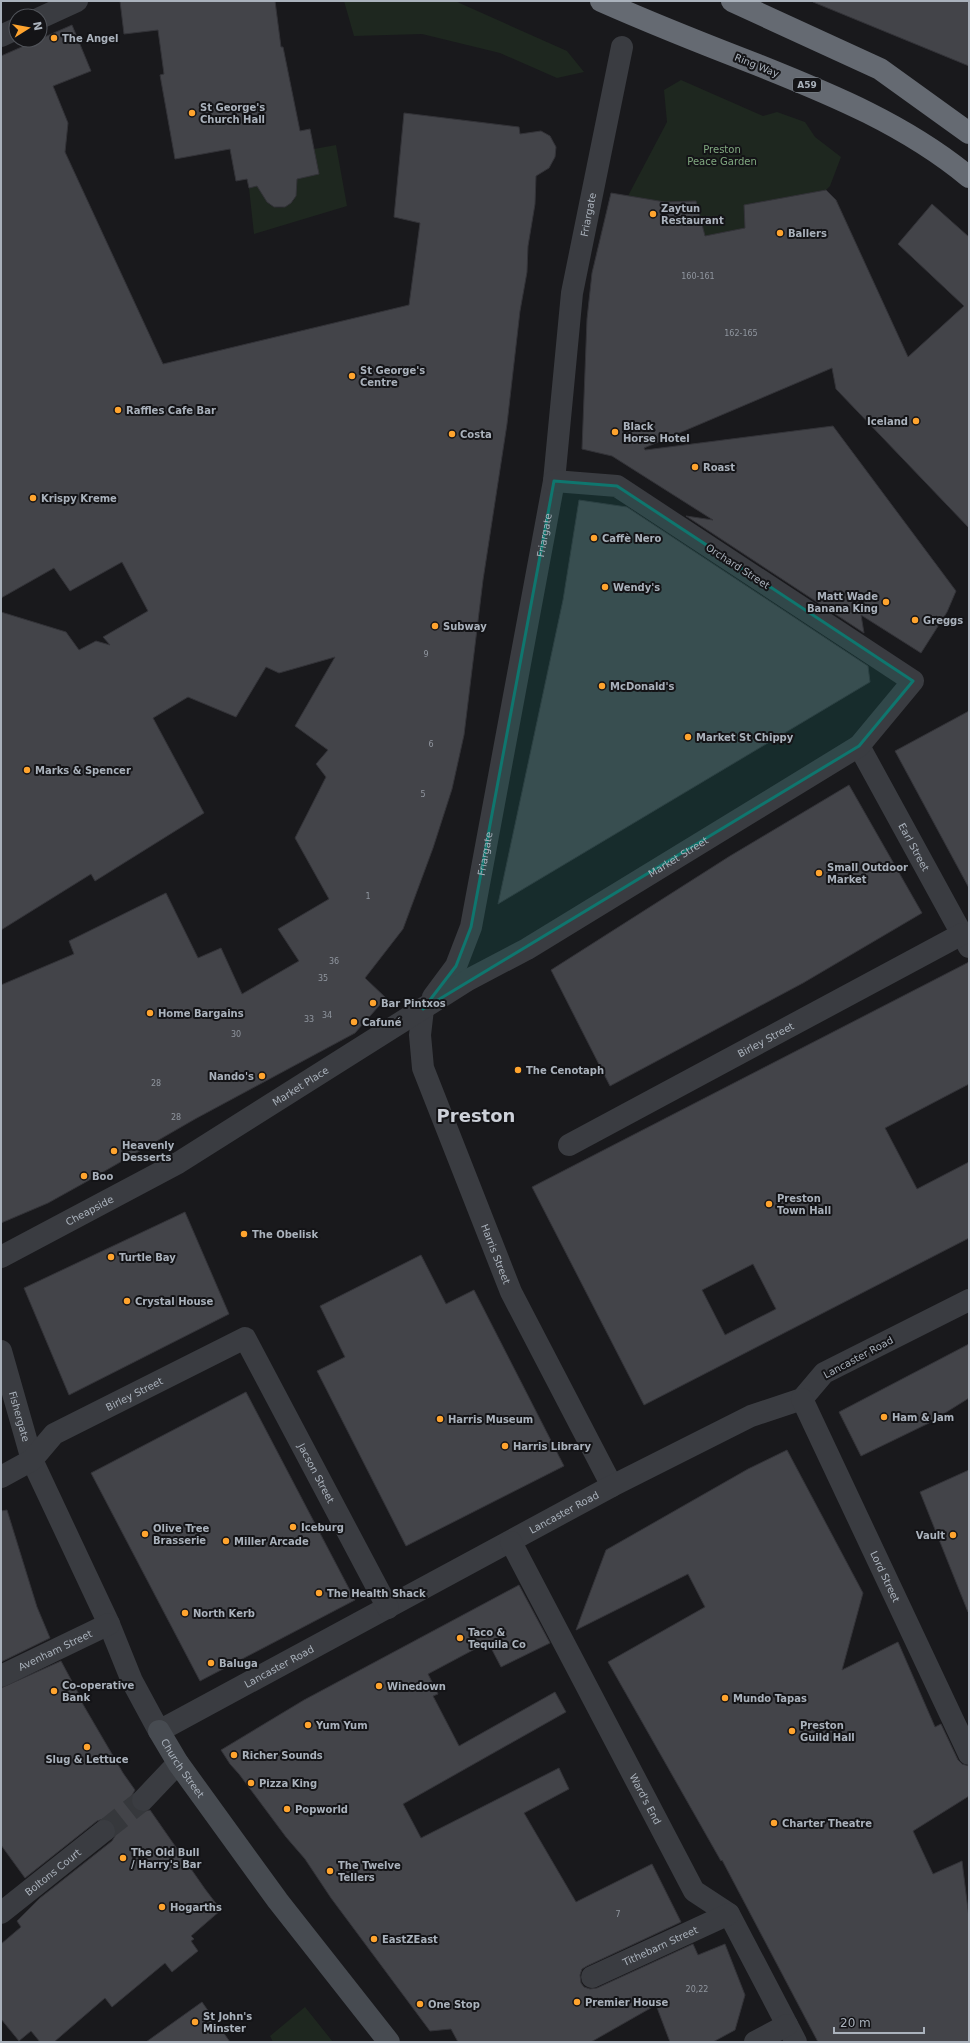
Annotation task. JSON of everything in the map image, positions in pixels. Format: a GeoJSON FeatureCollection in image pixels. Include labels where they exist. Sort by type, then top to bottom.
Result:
{"type":"FeatureCollection","features":[{"type":"Feature","properties":{"kind":"highway","name":"Ring Way"},"geometry":{"type":"LineString","coordinates":[[601,1],[832,95],[904,131],[945,157],[969,177]]}},
{"type":"Feature","properties":{"kind":"highway"},"geometry":{"type":"LineString","coordinates":[[732,1],[880,69],[969,133]]}},
{"type":"Feature","properties":{"kind":"street"},"geometry":{"type":"LineString","coordinates":[[48,14],[77,1]]}},
{"type":"Feature","properties":{"kind":"street","name":"Friargate"},"geometry":{"type":"LineString","coordinates":[[423,1009],[456,966],[471,928],[554,481],[572,293],[622,47]]}},
{"type":"Feature","properties":{"kind":"street","name":"Orchard Street"},"geometry":{"type":"LineString","coordinates":[[554,481],[617,486],[912,680]]}},
{"type":"Feature","properties":{"kind":"street","name":"Market Street"},"geometry":{"type":"LineString","coordinates":[[423,1009],[468,980],[527,948],[859,746],[912,680]]}},
{"type":"Feature","properties":{"kind":"street","name":"Earl Street"},"geometry":{"type":"LineString","coordinates":[[859,746],[965,941]]}},
{"type":"Feature","properties":{"kind":"street","name":"Birley Street"},"geometry":{"type":"LineString","coordinates":[[569,1146],[965,941]]}},
{"type":"Feature","properties":{"kind":"street","name":"Market Place"},"geometry":{"type":"LineString","coordinates":[[178,1164],[423,1009]]}},
{"type":"Feature","properties":{"kind":"street","name":"Harris Street"},"geometry":{"type":"LineString","coordinates":[[423,1009],[420,1035],[423,1068],[511,1292],[612,1486]]}},
{"type":"Feature","properties":{"kind":"street","name":"Cheapside"},"geometry":{"type":"LineString","coordinates":[[1,1256],[178,1164]]}},
{"type":"Feature","properties":{"kind":"street","name":"Lancaster Road"},"geometry":{"type":"LineString","coordinates":[[159,1731],[511,1542],[612,1486],[751,1416],[802,1399],[824,1373],[969,1300]]}},
{"type":"Feature","properties":{"kind":"street","name":"Birley Street"},"geometry":{"type":"LineString","coordinates":[[32,1460],[54,1434],[245,1338]]}},
{"type":"Feature","properties":{"kind":"street","name":"Jacson Street"},"geometry":{"type":"LineString","coordinates":[[245,1338],[388,1608]]}},
{"type":"Feature","properties":{"kind":"street","name":"Fishergate"},"geometry":{"type":"LineString","coordinates":[[1,1351],[32,1460]]}},
{"type":"Feature","properties":{"kind":"street","name":"Lord Street"},"geometry":{"type":"LineString","coordinates":[[802,1399],[969,1754]]}},
{"type":"Feature","properties":{"kind":"street"},"geometry":{"type":"LineString","coordinates":[[1,1477],[32,1460]]}},
{"type":"Feature","properties":{"kind":"street","name":"Church Street"},"geometry":{"type":"LineString","coordinates":[[32,1460],[109,1624],[132,1681],[178,1763],[278,1901],[389,2042]]}},
{"type":"Feature","properties":{"kind":"street","name":"Ward's End"},"geometry":{"type":"LineString","coordinates":[[511,1542],[694,1891],[729,1914],[791,2033]]}},
{"type":"Feature","properties":{"kind":"street","name":"Avenham Street"},"geometry":{"type":"LineString","coordinates":[[1,1676],[109,1624]]}},
{"type":"Feature","properties":{"kind":"street"},"geometry":{"type":"LineString","coordinates":[[143,1800],[178,1763]]}},
{"type":"Feature","properties":{"kind":"street","name":"Boltons Court"},"geometry":{"type":"LineString","coordinates":[[1,1913],[104,1831]]}},
{"type":"Feature","properties":{"kind":"street","name":"Tithebarn Street"},"geometry":{"type":"LineString","coordinates":[[592,1977],[729,1914]]}},
{"type":"Feature","properties":{"kind":"street"},"geometry":{"type":"LineString","coordinates":[[755,2042],[791,2033]]}},
{"type":"Feature","properties":{"kind":"highlighted area"},"geometry":{"type":"Polygon","coordinates":[[[554,481],[617,486],[913,681],[859,746],[423,1009],[456,966],[471,927],[554,481]]]}},
{"type":"Feature","properties":{"kind":"green space"},"geometry":{"type":"Polygon","coordinates":[[[344,1],[455,1],[567,51],[584,72],[557,78],[500,53],[422,34],[354,36],[344,1]]]}},
{"type":"Feature","properties":{"kind":"green space","name":"Preston Peace Garden"},"geometry":{"type":"Polygon","coordinates":[[[681,80],[763,116],[777,112],[805,122],[815,137],[841,157],[830,186],[826,190],[744,205],[745,228],[705,236],[696,201],[665,202],[628,196],[667,122],[664,90],[681,80]]]}},
{"type":"Feature","properties":{"kind":"green space"},"geometry":{"type":"Polygon","coordinates":[[[336,145],[347,206],[254,234],[249,188],[261,185],[264,197],[269,204],[280,208],[287,206],[291,204],[295,198],[296,175],[314,149],[336,145]]]}},
{"type":"Feature","properties":{"kind":"green space"},"geometry":{"type":"Polygon","coordinates":[[[305,2007],[333,2042],[273,2042],[270,2036],[305,2007]]]}},
{"type":"Feature","properties":{"kind":"building"},"geometry":{"type":"Polygon","coordinates":[[[120,1],[275,1],[281,47],[283,47],[300,131],[310,129],[319,174],[297,179],[296,196],[291,203],[285,207],[274,207],[267,202],[257,186],[249,188],[247,179],[236,181],[230,149],[175,159],[160,75],[164,74],[158,30],[124,34],[120,1]]]}},
{"type":"Feature","properties":{"kind":"building"},"geometry":{"type":"Polygon","coordinates":[[[969,1],[969,66],[813,2],[969,1]]]}},
{"type":"Feature","properties":{"kind":"building"},"geometry":{"type":"Polygon","coordinates":[[[72,25],[91,71],[53,86],[68,123],[65,152],[163,364],[409,305],[420,223],[394,217],[404,113],[519,127],[520,134],[541,131],[550,136],[556,147],[555,157],[549,168],[536,176],[535,204],[528,246],[527,272],[520,311],[507,424],[483,580],[464,735],[452,789],[433,848],[403,929],[365,978],[386,998],[355,1033],[195,1119],[48,1203],[1,1223],[1,985],[74,954],[69,941],[166,893],[198,958],[221,948],[242,994],[299,961],[278,929],[329,899],[295,838],[326,777],[316,764],[328,750],[295,726],[335,657],[279,673],[266,667],[236,717],[188,697],[153,718],[204,813],[95,881],[91,874],[1,930],[1,612],[66,632],[79,650],[96,641],[110,645],[103,637],[148,611],[122,562],[70,591],[54,568],[1,598],[1,56],[19,48],[48,48],[48,35],[72,25]]]}},
{"type":"Feature","properties":{"kind":"building"},"geometry":{"type":"Polygon","coordinates":[[[826,190],[836,200],[908,357],[964,306],[898,244],[932,204],[969,237],[969,528],[836,389],[832,368],[644,448],[645,450],[833,426],[956,591],[947,612],[921,653],[861,615],[864,633],[686,516],[713,520],[612,456],[582,449],[587,319],[592,273],[611,193],[665,202],[696,201],[705,236],[745,228],[744,205],[826,190]]]}},
{"type":"Feature","properties":{"kind":"building"},"geometry":{"type":"Polygon","coordinates":[[[579,500],[627,507],[868,666],[870,682],[498,904],[563,600],[579,500]]]}},
{"type":"Feature","properties":{"kind":"building"},"geometry":{"type":"Polygon","coordinates":[[[969,711],[969,888],[895,751],[969,711]]]}},
{"type":"Feature","properties":{"kind":"building"},"geometry":{"type":"Polygon","coordinates":[[[849,785],[922,913],[803,983],[610,1086],[551,970],[730,856],[849,785]]]}},
{"type":"Feature","properties":{"kind":"building"},"geometry":{"type":"Polygon","coordinates":[[[969,962],[969,1084],[885,1128],[917,1189],[969,1162],[969,1238],[644,1405],[532,1187],[969,962]],[[753,1264],[702,1290],[725,1335],[776,1309],[753,1264]]]}},
{"type":"Feature","properties":{"kind":"building","name":"Crystal House"},"geometry":{"type":"Polygon","coordinates":[[[185,1212],[229,1314],[69,1395],[24,1288],[185,1212]]]}},
{"type":"Feature","properties":{"kind":"building","name":"Harris Museum"},"geometry":{"type":"Polygon","coordinates":[[[421,1255],[446,1304],[474,1290],[564,1466],[406,1546],[317,1371],[345,1357],[320,1306],[421,1255]]]}},
{"type":"Feature","properties":{"kind":"building"},"geometry":{"type":"Polygon","coordinates":[[[969,1344],[969,1398],[929,1423],[861,1456],[839,1412],[969,1344]]]}},
{"type":"Feature","properties":{"kind":"building","name":"Miller Arcade"},"geometry":{"type":"Polygon","coordinates":[[[246,1392],[355,1600],[200,1681],[91,1473],[246,1392]]]}},
{"type":"Feature","properties":{"kind":"building","name":"Preston Guild Hall"},"geometry":{"type":"Polygon","coordinates":[[[787,1450],[863,1593],[842,1670],[898,1642],[935,1727],[941,1724],[958,1760],[962,1764],[969,1766],[969,1796],[913,1831],[933,1874],[962,1861],[969,1918],[969,2042],[818,2042],[722,1860],[721,1861],[608,1662],[705,1607],[688,1574],[576,1630],[606,1550],[748,1469],[787,1450]]]}},
{"type":"Feature","properties":{"kind":"building","name":"Vault"},"geometry":{"type":"Polygon","coordinates":[[[969,1470],[969,1611],[968,1612],[920,1492],[969,1470]]]}},
{"type":"Feature","properties":{"kind":"building"},"geometry":{"type":"Polygon","coordinates":[[[7,1510],[37,1607],[50,1638],[1,1662],[1,1511],[7,1510]]]}},
{"type":"Feature","properties":{"kind":"building"},"geometry":{"type":"Polygon","coordinates":[[[519,1585],[550,1643],[501,1667],[488,1642],[428,1674],[438,1694],[433,1696],[459,1746],[555,1692],[566,1712],[403,1804],[421,1838],[559,1768],[569,1789],[524,1813],[576,1902],[652,1864],[681,1922],[582,1969],[580,1975],[581,1983],[584,1987],[590,1989],[597,1988],[693,1944],[698,1955],[725,1944],[745,1995],[735,2030],[713,2042],[670,2042],[656,2005],[591,2042],[458,2042],[451,2029],[430,2031],[331,1898],[305,1859],[286,1837],[221,1750],[304,1700],[519,1585]]]}},
{"type":"Feature","properties":{"kind":"building"},"geometry":{"type":"Polygon","coordinates":[[[61,1661],[82,1700],[81,1701],[123,1773],[135,1790],[131,1797],[131,1804],[134,1809],[140,1812],[150,1810],[221,1910],[191,1936],[194,1939],[191,1941],[198,1951],[172,1972],[165,1963],[112,2007],[105,1998],[54,2042],[40,2042],[31,2031],[19,2041],[1,2019],[1,1944],[21,1927],[17,1921],[40,1898],[112,1841],[116,1830],[114,1824],[109,1820],[103,1819],[97,1821],[25,1878],[1,1845],[1,1688],[61,1661]]]}},
{"type":"Feature","properties":{"kind":"building","name":"St John's Minster"},"geometry":{"type":"Polygon","coordinates":[[[202,2002],[230,2042],[146,2042],[202,2002]]]}},
{"type":"Feature","properties":{"kind":"tunnel"},"geometry":{"type":"LineString","coordinates":[[104,1831],[143,1800]]}},
{"type":"Feature","properties":{"kind":"place","name":"The Angel"},"geometry":{"type":"Point","coordinates":[54,38]}},
{"type":"Feature","properties":{"kind":"place","name":"St George's Church Hall"},"geometry":{"type":"Point","coordinates":[192,113]}},
{"type":"Feature","properties":{"kind":"place","name":"Zaytun Restaurant"},"geometry":{"type":"Point","coordinates":[653,214]}},
{"type":"Feature","properties":{"kind":"place","name":"Ballers"},"geometry":{"type":"Point","coordinates":[780,233]}},
{"type":"Feature","properties":{"kind":"place","name":"St George's Centre"},"geometry":{"type":"Point","coordinates":[352,376]}},
{"type":"Feature","properties":{"kind":"place","name":"Raffles Cafe Bar"},"geometry":{"type":"Point","coordinates":[118,410]}},
{"type":"Feature","properties":{"kind":"place","name":"Iceland"},"geometry":{"type":"Point","coordinates":[916,421]}},
{"type":"Feature","properties":{"kind":"place","name":"Black Horse Hotel"},"geometry":{"type":"Point","coordinates":[615,432]}},
{"type":"Feature","properties":{"kind":"place","name":"Costa"},"geometry":{"type":"Point","coordinates":[452,434]}},
{"type":"Feature","properties":{"kind":"place","name":"Roast"},"geometry":{"type":"Point","coordinates":[695,467]}},
{"type":"Feature","properties":{"kind":"place","name":"Krispy Kreme"},"geometry":{"type":"Point","coordinates":[33,498]}},
{"type":"Feature","properties":{"kind":"place","name":"Caffè Nero"},"geometry":{"type":"Point","coordinates":[594,538]}},
{"type":"Feature","properties":{"kind":"place","name":"Wendy's"},"geometry":{"type":"Point","coordinates":[605,587]}},
{"type":"Feature","properties":{"kind":"place","name":"Matt Wade Banana King"},"geometry":{"type":"Point","coordinates":[886,602]}},
{"type":"Feature","properties":{"kind":"place","name":"Greggs"},"geometry":{"type":"Point","coordinates":[915,620]}},
{"type":"Feature","properties":{"kind":"place","name":"Subway"},"geometry":{"type":"Point","coordinates":[435,626]}},
{"type":"Feature","properties":{"kind":"place","name":"McDonald's"},"geometry":{"type":"Point","coordinates":[602,686]}},
{"type":"Feature","properties":{"kind":"place","name":"Market St Chippy"},"geometry":{"type":"Point","coordinates":[688,737]}},
{"type":"Feature","properties":{"kind":"place","name":"Marks & Spencer"},"geometry":{"type":"Point","coordinates":[27,770]}},
{"type":"Feature","properties":{"kind":"place","name":"Small Outdoor Market"},"geometry":{"type":"Point","coordinates":[819,873]}},
{"type":"Feature","properties":{"kind":"place","name":"Bar Pintxos"},"geometry":{"type":"Point","coordinates":[373,1003]}},
{"type":"Feature","properties":{"kind":"place","name":"Home Bargains"},"geometry":{"type":"Point","coordinates":[150,1013]}},
{"type":"Feature","properties":{"kind":"place","name":"Cafuné"},"geometry":{"type":"Point","coordinates":[354,1022]}},
{"type":"Feature","properties":{"kind":"place","name":"The Cenotaph"},"geometry":{"type":"Point","coordinates":[518,1070]}},
{"type":"Feature","properties":{"kind":"place","name":"Nando's"},"geometry":{"type":"Point","coordinates":[262,1076]}},
{"type":"Feature","properties":{"kind":"place","name":"Heavenly Desserts"},"geometry":{"type":"Point","coordinates":[114,1151]}},
{"type":"Feature","properties":{"kind":"place","name":"Boo"},"geometry":{"type":"Point","coordinates":[84,1176]}},
{"type":"Feature","properties":{"kind":"place","name":"Preston Town Hall"},"geometry":{"type":"Point","coordinates":[769,1204]}},
{"type":"Feature","properties":{"kind":"place","name":"The Obelisk"},"geometry":{"type":"Point","coordinates":[244,1234]}},
{"type":"Feature","properties":{"kind":"place","name":"Turtle Bay"},"geometry":{"type":"Point","coordinates":[111,1257]}},
{"type":"Feature","properties":{"kind":"place","name":"Crystal House"},"geometry":{"type":"Point","coordinates":[127,1301]}},
{"type":"Feature","properties":{"kind":"place","name":"Ham & Jam"},"geometry":{"type":"Point","coordinates":[884,1417]}},
{"type":"Feature","properties":{"kind":"place","name":"Harris Museum"},"geometry":{"type":"Point","coordinates":[440,1419]}},
{"type":"Feature","properties":{"kind":"place","name":"Harris Library"},"geometry":{"type":"Point","coordinates":[505,1446]}},
{"type":"Feature","properties":{"kind":"place","name":"Iceburg"},"geometry":{"type":"Point","coordinates":[293,1527]}},
{"type":"Feature","properties":{"kind":"place","name":"Olive Tree Brasserie"},"geometry":{"type":"Point","coordinates":[145,1534]}},
{"type":"Feature","properties":{"kind":"place","name":"Vault"},"geometry":{"type":"Point","coordinates":[953,1535]}},
{"type":"Feature","properties":{"kind":"place","name":"Miller Arcade"},"geometry":{"type":"Point","coordinates":[226,1541]}},
{"type":"Feature","properties":{"kind":"place","name":"The Health Shack"},"geometry":{"type":"Point","coordinates":[319,1593]}},
{"type":"Feature","properties":{"kind":"place","name":"North Kerb"},"geometry":{"type":"Point","coordinates":[185,1613]}},
{"type":"Feature","properties":{"kind":"place","name":"Taco & Tequila Co"},"geometry":{"type":"Point","coordinates":[460,1638]}},
{"type":"Feature","properties":{"kind":"place","name":"Baluga"},"geometry":{"type":"Point","coordinates":[211,1663]}},
{"type":"Feature","properties":{"kind":"place","name":"Winedown"},"geometry":{"type":"Point","coordinates":[379,1686]}},
{"type":"Feature","properties":{"kind":"place","name":"Co-operative Bank"},"geometry":{"type":"Point","coordinates":[54,1691]}},
{"type":"Feature","properties":{"kind":"place","name":"Mundo Tapas"},"geometry":{"type":"Point","coordinates":[725,1698]}},
{"type":"Feature","properties":{"kind":"place","name":"Yum Yum"},"geometry":{"type":"Point","coordinates":[308,1725]}},
{"type":"Feature","properties":{"kind":"place","name":"Preston Guild Hall"},"geometry":{"type":"Point","coordinates":[792,1731]}},
{"type":"Feature","properties":{"kind":"place","name":"Slug & Lettuce"},"geometry":{"type":"Point","coordinates":[87,1747]}},
{"type":"Feature","properties":{"kind":"place","name":"Richer Sounds"},"geometry":{"type":"Point","coordinates":[234,1755]}},
{"type":"Feature","properties":{"kind":"place","name":"Pizza King"},"geometry":{"type":"Point","coordinates":[251,1783]}},
{"type":"Feature","properties":{"kind":"place","name":"Popworld"},"geometry":{"type":"Point","coordinates":[287,1809]}},
{"type":"Feature","properties":{"kind":"place","name":"Charter Theatre"},"geometry":{"type":"Point","coordinates":[774,1823]}},
{"type":"Feature","properties":{"kind":"place","name":"The Old Bull / Harry's Bar"},"geometry":{"type":"Point","coordinates":[123,1858]}},
{"type":"Feature","properties":{"kind":"place","name":"The Twelve Tellers"},"geometry":{"type":"Point","coordinates":[330,1871]}},
{"type":"Feature","properties":{"kind":"place","name":"Hogarths"},"geometry":{"type":"Point","coordinates":[162,1907]}},
{"type":"Feature","properties":{"kind":"place","name":"EastZEast"},"geometry":{"type":"Point","coordinates":[374,1939]}},
{"type":"Feature","properties":{"kind":"place","name":"Premier House"},"geometry":{"type":"Point","coordinates":[577,2002]}},
{"type":"Feature","properties":{"kind":"place","name":"One Stop"},"geometry":{"type":"Point","coordinates":[420,2004]}},
{"type":"Feature","properties":{"kind":"place","name":"St John's Minster"},"geometry":{"type":"Point","coordinates":[195,2022]}},
{"type":"Feature","properties":{"kind":"district","name":"Preston"},"geometry":{"type":"Point","coordinates":[476,1116]}}]}
